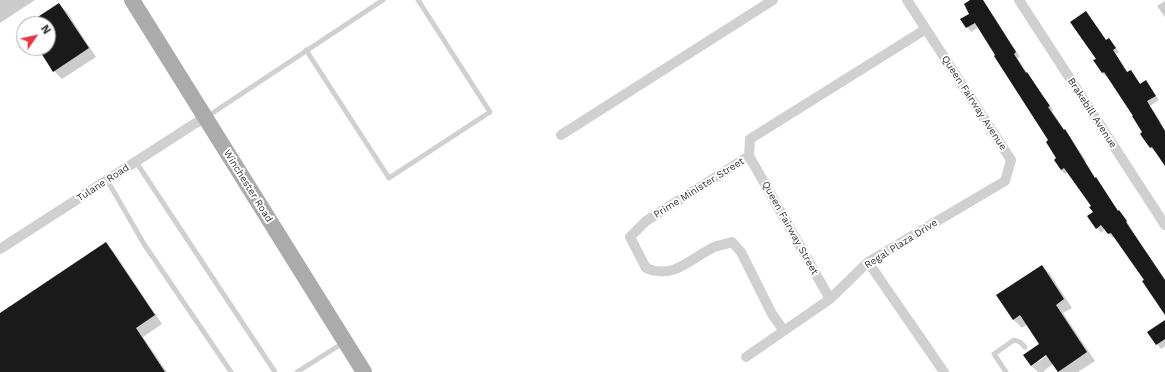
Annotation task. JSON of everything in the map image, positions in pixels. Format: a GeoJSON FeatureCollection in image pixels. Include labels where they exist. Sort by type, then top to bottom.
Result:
{"type":"FeatureCollection","features":[{"type":"Feature","properties":{"kind":"main road","name":"Winchester Road"},"geometry":{"type":"LineString","coordinates":[[132,0],[364,372]]}},
{"type":"Feature","properties":{"kind":"street"},"geometry":{"type":"LineString","coordinates":[[560,135],[773,0]]}},
{"type":"Feature","properties":{"kind":"street"},"geometry":{"type":"LineString","coordinates":[[907,0],[926,29]]}},
{"type":"Feature","properties":{"kind":"street","name":"Brakebill Avenue"},"geometry":{"type":"LineString","coordinates":[[1019,0],[1165,225]]}},
{"type":"Feature","properties":{"kind":"street","name":"Prime Minister Street"},"geometry":{"type":"LineString","coordinates":[[784,331],[772,314],[741,252],[732,242],[715,247],[673,271],[654,272],[646,268],[630,238],[646,221],[749,156],[750,139],[926,29]]}},
{"type":"Feature","properties":{"kind":"street","name":"Queen Fairway Avenue"},"geometry":{"type":"LineString","coordinates":[[926,29],[1011,160],[1005,181]]}},
{"type":"Feature","properties":{"kind":"street","name":"Tulane Road"},"geometry":{"type":"LineString","coordinates":[[0,249],[205,117]]}},
{"type":"Feature","properties":{"kind":"street","name":"Queen Fairway Street"},"geometry":{"type":"LineString","coordinates":[[749,156],[830,299]]}},
{"type":"Feature","properties":{"kind":"street","name":"Regal Plaza Drive"},"geometry":{"type":"LineString","coordinates":[[746,357],[830,299],[868,262],[1005,181]]}},
{"type":"Feature","properties":{"kind":"street"},"geometry":{"type":"LineString","coordinates":[[868,262],[944,372]]}},
{"type":"Feature","properties":{"kind":"lane"},"geometry":{"type":"LineString","coordinates":[[205,117],[383,0]]}},
{"type":"Feature","properties":{"kind":"lane"},"geometry":{"type":"LineString","coordinates":[[306,50],[389,178],[490,112],[418,0]]}},
{"type":"Feature","properties":{"kind":"lane"},"geometry":{"type":"LineString","coordinates":[[136,162],[275,372]]}},
{"type":"Feature","properties":{"kind":"lane"},"geometry":{"type":"LineString","coordinates":[[107,180],[144,244],[231,372]]}},
{"type":"Feature","properties":{"kind":"lane"},"geometry":{"type":"LineString","coordinates":[[1006,372],[994,354],[1014,340],[1020,342],[1025,348]]}},
{"type":"Feature","properties":{"kind":"lane"},"geometry":{"type":"LineString","coordinates":[[297,372],[345,342]]}},
{"type":"Feature","properties":{"kind":"lane"},"geometry":{"type":"LineString","coordinates":[[1038,365],[1042,372]]}},
{"type":"Feature","properties":{"kind":"building"},"geometry":{"type":"Polygon","coordinates":[[[970,0],[983,0],[1016,52],[1014,54],[1026,73],[1027,72],[1050,106],[1048,107],[1064,130],[1065,129],[1095,178],[1096,177],[1118,211],[1119,210],[1127,221],[1126,222],[1165,280],[1165,315],[1142,281],[1144,280],[1111,233],[1108,234],[1101,225],[1096,229],[1087,216],[1093,212],[1089,207],[1091,206],[1064,168],[1061,170],[1054,160],[1056,158],[1046,142],[1048,140],[994,56],[995,55],[975,23],[966,28],[960,19],[969,14],[964,4],[970,0]]]}},
{"type":"Feature","properties":{"kind":"building"},"geometry":{"type":"Polygon","coordinates":[[[59,3],[89,48],[53,72],[43,56],[56,56],[56,16],[39,16],[59,3]]]}},
{"type":"Feature","properties":{"kind":"building"},"geometry":{"type":"Polygon","coordinates":[[[1086,11],[1106,40],[1109,38],[1116,48],[1113,50],[1127,72],[1131,70],[1140,84],[1146,80],[1156,96],[1147,101],[1165,131],[1165,166],[1152,147],[1150,148],[1140,134],[1142,132],[1133,116],[1104,72],[1102,73],[1093,60],[1096,59],[1070,22],[1086,11]]]}},
{"type":"Feature","properties":{"kind":"building"},"geometry":{"type":"Polygon","coordinates":[[[106,242],[155,315],[136,328],[165,372],[0,372],[0,313],[106,242]]]}},
{"type":"Feature","properties":{"kind":"building"},"geometry":{"type":"Polygon","coordinates":[[[1042,265],[1064,299],[1056,305],[1087,352],[1058,372],[1046,355],[1031,366],[1023,355],[1039,344],[1020,315],[1013,320],[996,295],[1042,265]]]}},
{"type":"Feature","properties":{"kind":"building"},"geometry":{"type":"Polygon","coordinates":[[[1165,320],[1165,339],[1156,345],[1147,332],[1165,320]]]}}]}
